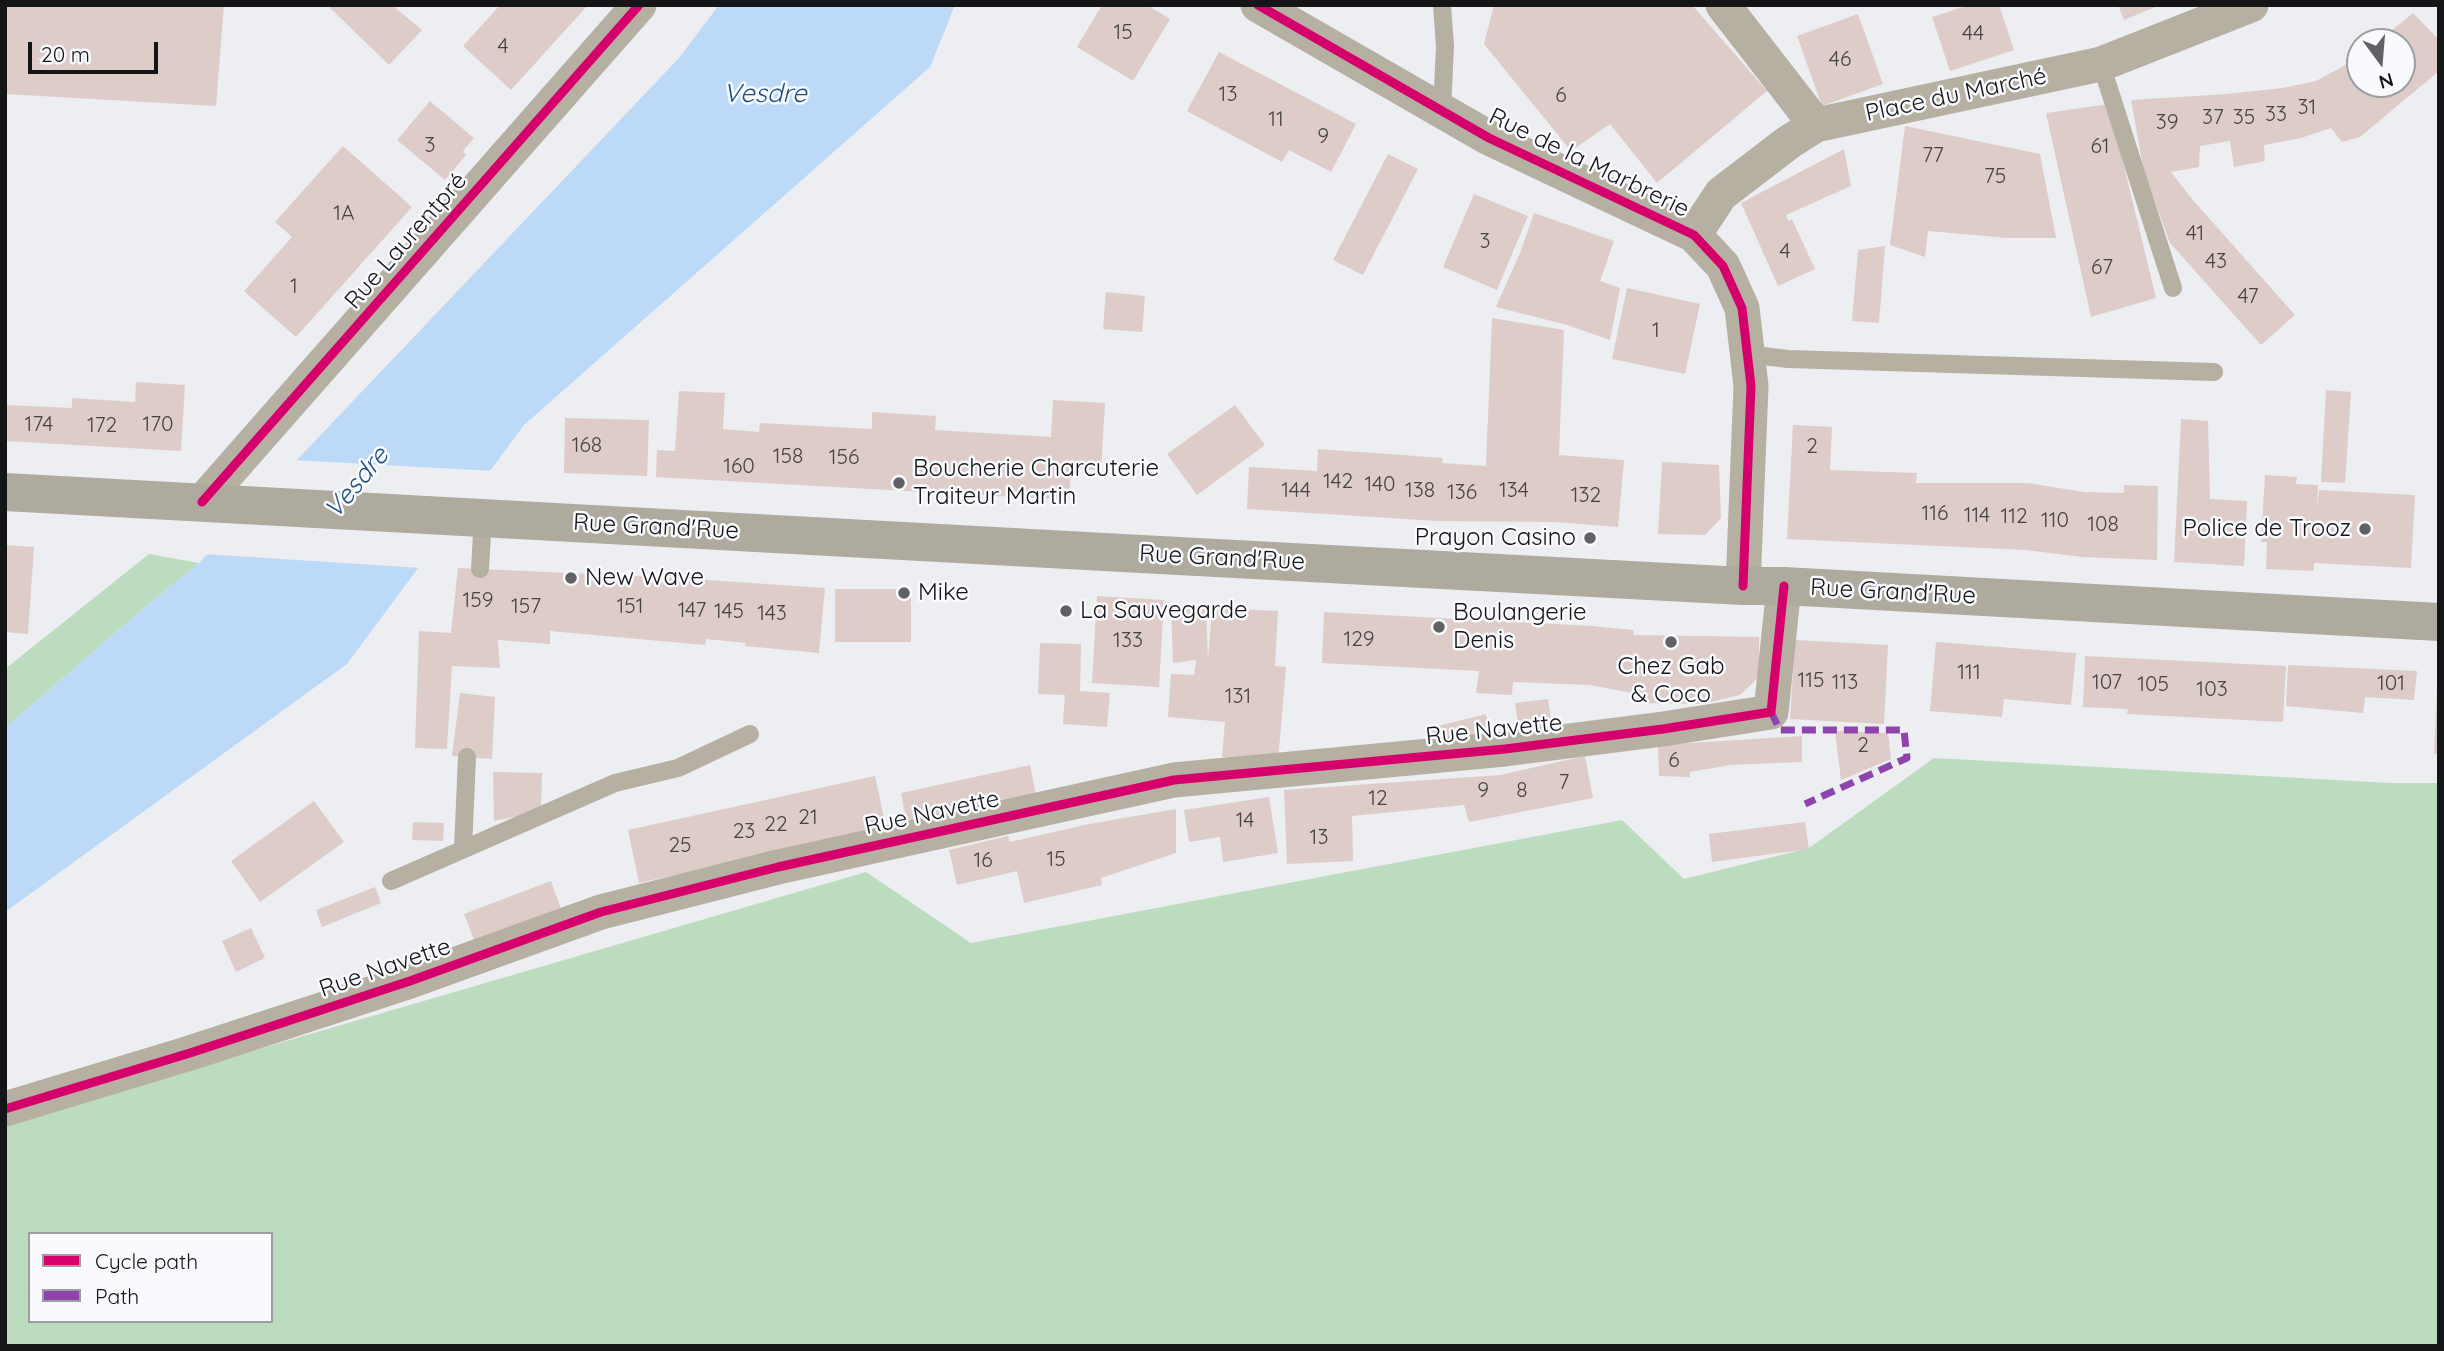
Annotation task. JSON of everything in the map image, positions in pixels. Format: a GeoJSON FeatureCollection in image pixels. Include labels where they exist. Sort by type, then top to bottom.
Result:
{"type":"FeatureCollection","features":[{"type":"Feature","properties":{"kind":"main road","name":"Rue Grand'Rue"},"geometry":{"type":"LineString","coordinates":[[5,492],[2439,622]]}},
{"type":"Feature","properties":{"kind":"street","name":"Rue Laurentpré"},"geometry":{"type":"LineString","coordinates":[[202,502],[639,5]]}},
{"type":"Feature","properties":{"kind":"street","name":"Rue de la Marbrerie"},"geometry":{"type":"LineString","coordinates":[[1258,5],[1489,138],[1694,235],[1723,266],[1742,308],[1751,386],[1743,586]]}},
{"type":"Feature","properties":{"kind":"street"},"geometry":{"type":"LineString","coordinates":[[1723,5],[1816,125]]}},
{"type":"Feature","properties":{"kind":"street","name":"Place du Marché"},"geometry":{"type":"LineString","coordinates":[[1694,235],[1721,194],[1788,142],[1816,125],[2101,64],[2251,5]]}},
{"type":"Feature","properties":{"kind":"street","name":"Rue Navette"},"geometry":{"type":"LineString","coordinates":[[5,1109],[190,1054],[410,981],[601,912],[778,867],[1174,780],[1505,749],[1771,712],[1784,586]]}},
{"type":"Feature","properties":{"kind":"lane"},"geometry":{"type":"LineString","coordinates":[[1442,5],[1445,46],[1442,110]]}},
{"type":"Feature","properties":{"kind":"lane"},"geometry":{"type":"LineString","coordinates":[[2101,64],[2173,288]]}},
{"type":"Feature","properties":{"kind":"lane"},"geometry":{"type":"LineString","coordinates":[[1748,354],[1787,359],[2214,372]]}},
{"type":"Feature","properties":{"kind":"lane"},"geometry":{"type":"LineString","coordinates":[[478,517],[480,569]]}},
{"type":"Feature","properties":{"kind":"lane"},"geometry":{"type":"LineString","coordinates":[[391,881],[615,783],[678,768],[750,734]]}},
{"type":"Feature","properties":{"kind":"lane"},"geometry":{"type":"LineString","coordinates":[[463,849],[467,757]]}},
{"type":"Feature","properties":{"kind":"green space"},"geometry":{"type":"Polygon","coordinates":[[[149,554],[199,563],[5,728],[5,669],[149,554]]]}},
{"type":"Feature","properties":{"kind":"green space"},"geometry":{"type":"Polygon","coordinates":[[[1934,758],[2390,783],[2439,783],[2439,1346],[5,1346],[5,1123],[866,872],[971,943],[1622,820],[1684,879],[1809,848],[1934,758]]]}},
{"type":"Feature","properties":{"kind":"water","name":"Vesdre"},"geometry":{"type":"Polygon","coordinates":[[[719,5],[955,5],[930,67],[524,425],[347,664],[5,912],[5,728],[199,563],[679,58],[719,5]]]}},
{"type":"Feature","properties":{"kind":"pier"},"geometry":{"type":"Polygon","coordinates":[[[292,460],[494,471],[422,568],[203,554],[292,460]]]}},
{"type":"Feature","properties":{"kind":"building"},"geometry":{"type":"Polygon","coordinates":[[[5,5],[224,5],[216,106],[5,94],[5,5]]]}},
{"type":"Feature","properties":{"kind":"building"},"geometry":{"type":"Polygon","coordinates":[[[327,5],[392,5],[422,30],[389,65],[327,5]]]}},
{"type":"Feature","properties":{"kind":"building"},"geometry":{"type":"Polygon","coordinates":[[[500,5],[588,5],[511,90],[463,46],[500,5]]]}},
{"type":"Feature","properties":{"kind":"building"},"geometry":{"type":"Polygon","coordinates":[[[1102,5],[1147,5],[1170,19],[1133,81],[1077,47],[1102,5]]]}},
{"type":"Feature","properties":{"kind":"building"},"geometry":{"type":"Polygon","coordinates":[[[1494,5],[1692,5],[1767,91],[1657,183],[1610,124],[1571,151],[1484,44],[1494,5]]]}},
{"type":"Feature","properties":{"kind":"building"},"geometry":{"type":"Polygon","coordinates":[[[1969,5],[1999,5],[2014,50],[1950,71],[1932,17],[1969,5]]]}},
{"type":"Feature","properties":{"kind":"building"},"geometry":{"type":"Polygon","coordinates":[[[2118,5],[2160,5],[2124,20],[2118,5]]]}},
{"type":"Feature","properties":{"kind":"building"},"geometry":{"type":"Polygon","coordinates":[[[2413,13],[2439,40],[2439,71],[2416,90],[2416,28],[2395,28],[2413,13]]]}},
{"type":"Feature","properties":{"kind":"building"},"geometry":{"type":"Polygon","coordinates":[[[1858,14],[1883,84],[1822,106],[1797,36],[1858,14]]]}},
{"type":"Feature","properties":{"kind":"building"},"geometry":{"type":"Polygon","coordinates":[[[1219,52],[1356,124],[1331,172],[1289,150],[1282,162],[1187,111],[1219,52]]]}},
{"type":"Feature","properties":{"kind":"building"},"geometry":{"type":"Polygon","coordinates":[[[2346,65],[2346,98],[2407,98],[2360,137],[2342,142],[2331,128],[2301,138],[2264,145],[2265,161],[2234,167],[2230,141],[2200,146],[2199,167],[2171,172],[2295,315],[2261,345],[2170,243],[2144,172],[2131,100],[2227,94],[2283,88],[2316,81],[2346,65]]]}},
{"type":"Feature","properties":{"kind":"building"},"geometry":{"type":"Polygon","coordinates":[[[430,101],[474,138],[463,151],[466,155],[445,180],[397,140],[430,101]]]}},
{"type":"Feature","properties":{"kind":"building"},"geometry":{"type":"Polygon","coordinates":[[[2109,104],[2156,298],[2091,317],[2046,113],[2109,104]]]}},
{"type":"Feature","properties":{"kind":"building"},"geometry":{"type":"Polygon","coordinates":[[[1905,126],[2040,154],[2056,238],[2007,238],[1928,231],[1925,257],[1890,245],[1905,126]]]}},
{"type":"Feature","properties":{"kind":"building"},"geometry":{"type":"Polygon","coordinates":[[[343,146],[412,207],[296,337],[244,291],[292,237],[275,222],[343,146]]]}},
{"type":"Feature","properties":{"kind":"building"},"geometry":{"type":"Polygon","coordinates":[[[1844,149],[1851,186],[1786,215],[1788,221],[1792,219],[1815,269],[1778,286],[1741,203],[1844,149]]]}},
{"type":"Feature","properties":{"kind":"building"},"geometry":{"type":"Polygon","coordinates":[[[1388,154],[1418,169],[1363,275],[1333,260],[1388,154]]]}},
{"type":"Feature","properties":{"kind":"building"},"geometry":{"type":"Polygon","coordinates":[[[1474,194],[1528,216],[1497,290],[1443,267],[1474,194]]]}},
{"type":"Feature","properties":{"kind":"building"},"geometry":{"type":"Polygon","coordinates":[[[1534,213],[1614,241],[1600,281],[1620,288],[1610,340],[1567,325],[1496,307],[1534,213]]]}},
{"type":"Feature","properties":{"kind":"building"},"geometry":{"type":"Polygon","coordinates":[[[1885,246],[1879,323],[1852,321],[1858,250],[1885,246]]]}},
{"type":"Feature","properties":{"kind":"building"},"geometry":{"type":"Polygon","coordinates":[[[1627,288],[1700,304],[1685,374],[1612,359],[1627,288]]]}},
{"type":"Feature","properties":{"kind":"building"},"geometry":{"type":"Polygon","coordinates":[[[1106,292],[1145,296],[1142,332],[1103,329],[1106,292]]]}},
{"type":"Feature","properties":{"kind":"building"},"geometry":{"type":"Polygon","coordinates":[[[1492,318],[1564,330],[1559,455],[1624,460],[1618,527],[1555,522],[1437,521],[1247,509],[1249,467],[1317,471],[1318,449],[1443,458],[1442,463],[1486,466],[1492,318]]]}},
{"type":"Feature","properties":{"kind":"building"},"geometry":{"type":"Polygon","coordinates":[[[136,382],[185,385],[181,451],[5,441],[5,405],[72,408],[72,398],[135,402],[136,382]]]}},
{"type":"Feature","properties":{"kind":"building"},"geometry":{"type":"Polygon","coordinates":[[[2326,390],[2351,392],[2345,483],[2321,482],[2326,390]]]}},
{"type":"Feature","properties":{"kind":"building"},"geometry":{"type":"Polygon","coordinates":[[[679,391],[725,393],[723,429],[759,432],[760,423],[872,429],[872,412],[936,416],[935,430],[1051,437],[1053,400],[1105,403],[1101,470],[1071,469],[1069,500],[656,477],[657,450],[675,451],[679,391]]]}},
{"type":"Feature","properties":{"kind":"building"},"geometry":{"type":"Polygon","coordinates":[[[1235,405],[1265,445],[1197,495],[1167,454],[1235,405]]]}},
{"type":"Feature","properties":{"kind":"building"},"geometry":{"type":"Polygon","coordinates":[[[565,418],[649,420],[647,476],[564,473],[565,418]]]}},
{"type":"Feature","properties":{"kind":"building"},"geometry":{"type":"Polygon","coordinates":[[[2181,419],[2208,421],[2210,499],[2247,501],[2244,566],[2174,562],[2181,419]]]}},
{"type":"Feature","properties":{"kind":"building"},"geometry":{"type":"Polygon","coordinates":[[[1793,425],[1832,427],[1830,470],[1917,473],[1916,483],[2028,483],[2084,492],[2124,493],[2124,485],[2158,486],[2157,560],[2082,557],[2026,550],[1787,539],[1793,425]]]}},
{"type":"Feature","properties":{"kind":"building"},"geometry":{"type":"Polygon","coordinates":[[[1662,462],[1719,465],[1721,518],[1705,535],[1658,534],[1662,462]]]}},
{"type":"Feature","properties":{"kind":"building"},"geometry":{"type":"Polygon","coordinates":[[[2265,475],[2297,477],[2296,484],[2318,485],[2317,508],[2319,490],[2415,495],[2411,568],[2314,563],[2314,571],[2266,569],[2267,542],[2261,542],[2265,475]]]}},
{"type":"Feature","properties":{"kind":"building"},"geometry":{"type":"Polygon","coordinates":[[[5,545],[34,547],[28,634],[5,632],[5,545]]]}},
{"type":"Feature","properties":{"kind":"building"},"geometry":{"type":"Polygon","coordinates":[[[458,568],[825,588],[819,653],[745,646],[746,643],[706,639],[705,645],[550,631],[550,644],[498,640],[500,668],[452,666],[447,749],[415,748],[419,631],[451,633],[458,568]]]}},
{"type":"Feature","properties":{"kind":"building"},"geometry":{"type":"Polygon","coordinates":[[[835,589],[911,589],[911,642],[835,642],[835,589]]]}},
{"type":"Feature","properties":{"kind":"building"},"geometry":{"type":"Polygon","coordinates":[[[1097,596],[1164,600],[1159,687],[1092,683],[1097,596]]]}},
{"type":"Feature","properties":{"kind":"building"},"geometry":{"type":"Polygon","coordinates":[[[1206,604],[1208,660],[1212,608],[1278,611],[1275,666],[1286,667],[1278,761],[1222,757],[1225,722],[1168,717],[1171,674],[1194,675],[1196,660],[1173,663],[1171,606],[1206,604]]]}},
{"type":"Feature","properties":{"kind":"building"},"geometry":{"type":"Polygon","coordinates":[[[1324,612],[1592,626],[1633,630],[1634,635],[1759,637],[1759,677],[1740,695],[1702,704],[1637,703],[1637,694],[1590,685],[1513,682],[1512,695],[1476,693],[1479,671],[1322,663],[1324,612]]]}},
{"type":"Feature","properties":{"kind":"building"},"geometry":{"type":"Polygon","coordinates":[[[1795,640],[1888,645],[1884,724],[1790,719],[1795,640]]]}},
{"type":"Feature","properties":{"kind":"building"},"geometry":{"type":"Polygon","coordinates":[[[1936,642],[2076,653],[2071,705],[2004,699],[2002,717],[1930,711],[1936,642]]]}},
{"type":"Feature","properties":{"kind":"building"},"geometry":{"type":"Polygon","coordinates":[[[1040,643],[1081,644],[1080,691],[1110,693],[1107,727],[1063,724],[1065,695],[1038,694],[1040,643]]]}},
{"type":"Feature","properties":{"kind":"building"},"geometry":{"type":"Polygon","coordinates":[[[2085,656],[2286,666],[2283,722],[2127,714],[2128,709],[2083,707],[2085,656]]]}},
{"type":"Feature","properties":{"kind":"building"},"geometry":{"type":"Polygon","coordinates":[[[2288,665],[2417,671],[2414,700],[2365,697],[2363,713],[2286,706],[2288,665]]]}},
{"type":"Feature","properties":{"kind":"building"},"geometry":{"type":"Polygon","coordinates":[[[2437,686],[2439,754],[2434,754],[2437,686]]]}},
{"type":"Feature","properties":{"kind":"building"},"geometry":{"type":"Polygon","coordinates":[[[460,693],[495,697],[492,759],[452,756],[460,693]]]}},
{"type":"Feature","properties":{"kind":"building"},"geometry":{"type":"Polygon","coordinates":[[[1548,699],[1552,727],[1519,732],[1515,703],[1548,699]]]}},
{"type":"Feature","properties":{"kind":"building"},"geometry":{"type":"Polygon","coordinates":[[[1486,714],[1491,736],[1435,750],[1430,728],[1486,714]]]}},
{"type":"Feature","properties":{"kind":"building"},"geometry":{"type":"Polygon","coordinates":[[[1835,731],[1888,733],[1891,759],[1841,780],[1835,731]]]}},
{"type":"Feature","properties":{"kind":"building"},"geometry":{"type":"Polygon","coordinates":[[[1802,736],[1802,762],[1730,765],[1690,772],[1690,777],[1659,776],[1658,745],[1802,736]]]}},
{"type":"Feature","properties":{"kind":"building"},"geometry":{"type":"Polygon","coordinates":[[[1585,756],[1593,798],[1469,822],[1464,805],[1352,816],[1353,861],[1287,864],[1284,790],[1500,775],[1585,756]]]}},
{"type":"Feature","properties":{"kind":"building"},"geometry":{"type":"Polygon","coordinates":[[[1030,765],[1036,796],[907,823],[901,793],[1030,765]]]}},
{"type":"Feature","properties":{"kind":"building"},"geometry":{"type":"Polygon","coordinates":[[[493,772],[542,773],[541,812],[494,821],[493,772]]]}},
{"type":"Feature","properties":{"kind":"building"},"geometry":{"type":"Polygon","coordinates":[[[875,776],[886,828],[639,883],[628,830],[875,776]]]}},
{"type":"Feature","properties":{"kind":"building"},"geometry":{"type":"Polygon","coordinates":[[[1269,797],[1278,853],[1223,862],[1220,837],[1189,842],[1184,810],[1269,797]]]}},
{"type":"Feature","properties":{"kind":"building"},"geometry":{"type":"Polygon","coordinates":[[[314,801],[344,842],[260,902],[231,861],[314,801]]]}},
{"type":"Feature","properties":{"kind":"building"},"geometry":{"type":"Polygon","coordinates":[[[1176,809],[1176,853],[1101,878],[1102,885],[1024,903],[1017,871],[957,885],[949,850],[1008,836],[1010,842],[1089,824],[1176,809]]]}},
{"type":"Feature","properties":{"kind":"building"},"geometry":{"type":"Polygon","coordinates":[[[413,822],[444,823],[443,841],[412,840],[413,822]]]}},
{"type":"Feature","properties":{"kind":"building"},"geometry":{"type":"Polygon","coordinates":[[[1805,822],[1809,849],[1712,862],[1709,834],[1805,822]]]}},
{"type":"Feature","properties":{"kind":"building"},"geometry":{"type":"Polygon","coordinates":[[[551,881],[561,909],[475,942],[464,914],[551,881]]]}},
{"type":"Feature","properties":{"kind":"building"},"geometry":{"type":"Polygon","coordinates":[[[375,887],[381,903],[322,927],[316,910],[375,887]]]}},
{"type":"Feature","properties":{"kind":"building"},"geometry":{"type":"Polygon","coordinates":[[[251,928],[265,958],[236,972],[222,941],[251,928]]]}},
{"type":"Feature","properties":{"kind":"marked path"},"geometry":{"type":"LineString","coordinates":[[1771,712],[1780,730],[1904,730],[1907,758],[1805,804]]}},
{"type":"Feature","properties":{"kind":"cycle path"},"geometry":{"type":"LineString","coordinates":[[202,502],[639,5]]}},
{"type":"Feature","properties":{"kind":"cycle path"},"geometry":{"type":"LineString","coordinates":[[1258,5],[1489,138],[1694,235],[1723,266],[1742,308],[1751,386],[1743,586]]}},
{"type":"Feature","properties":{"kind":"cycle path"},"geometry":{"type":"LineString","coordinates":[[5,1109],[190,1053],[410,981],[601,912],[778,867],[1174,780],[1505,749],[1771,712],[1784,586]]}},
{"type":"Feature","properties":{"kind":"place","name":"Boucherie Charcuterie Traiteur Martin"},"geometry":{"type":"Point","coordinates":[899,483]}},
{"type":"Feature","properties":{"kind":"place","name":"Police de Trooz"},"geometry":{"type":"Point","coordinates":[2365,529]}},
{"type":"Feature","properties":{"kind":"place","name":"Prayon Casino"},"geometry":{"type":"Point","coordinates":[1590,538]}},
{"type":"Feature","properties":{"kind":"place","name":"New Wave"},"geometry":{"type":"Point","coordinates":[571,578]}},
{"type":"Feature","properties":{"kind":"place","name":"Mike"},"geometry":{"type":"Point","coordinates":[904,593]}},
{"type":"Feature","properties":{"kind":"place","name":"La Sauvegarde"},"geometry":{"type":"Point","coordinates":[1066,611]}},
{"type":"Feature","properties":{"kind":"place","name":"Boulangerie Denis"},"geometry":{"type":"Point","coordinates":[1439,627]}},
{"type":"Feature","properties":{"kind":"place","name":"Chez Gab & Coco"},"geometry":{"type":"Point","coordinates":[1671,642]}}]}
